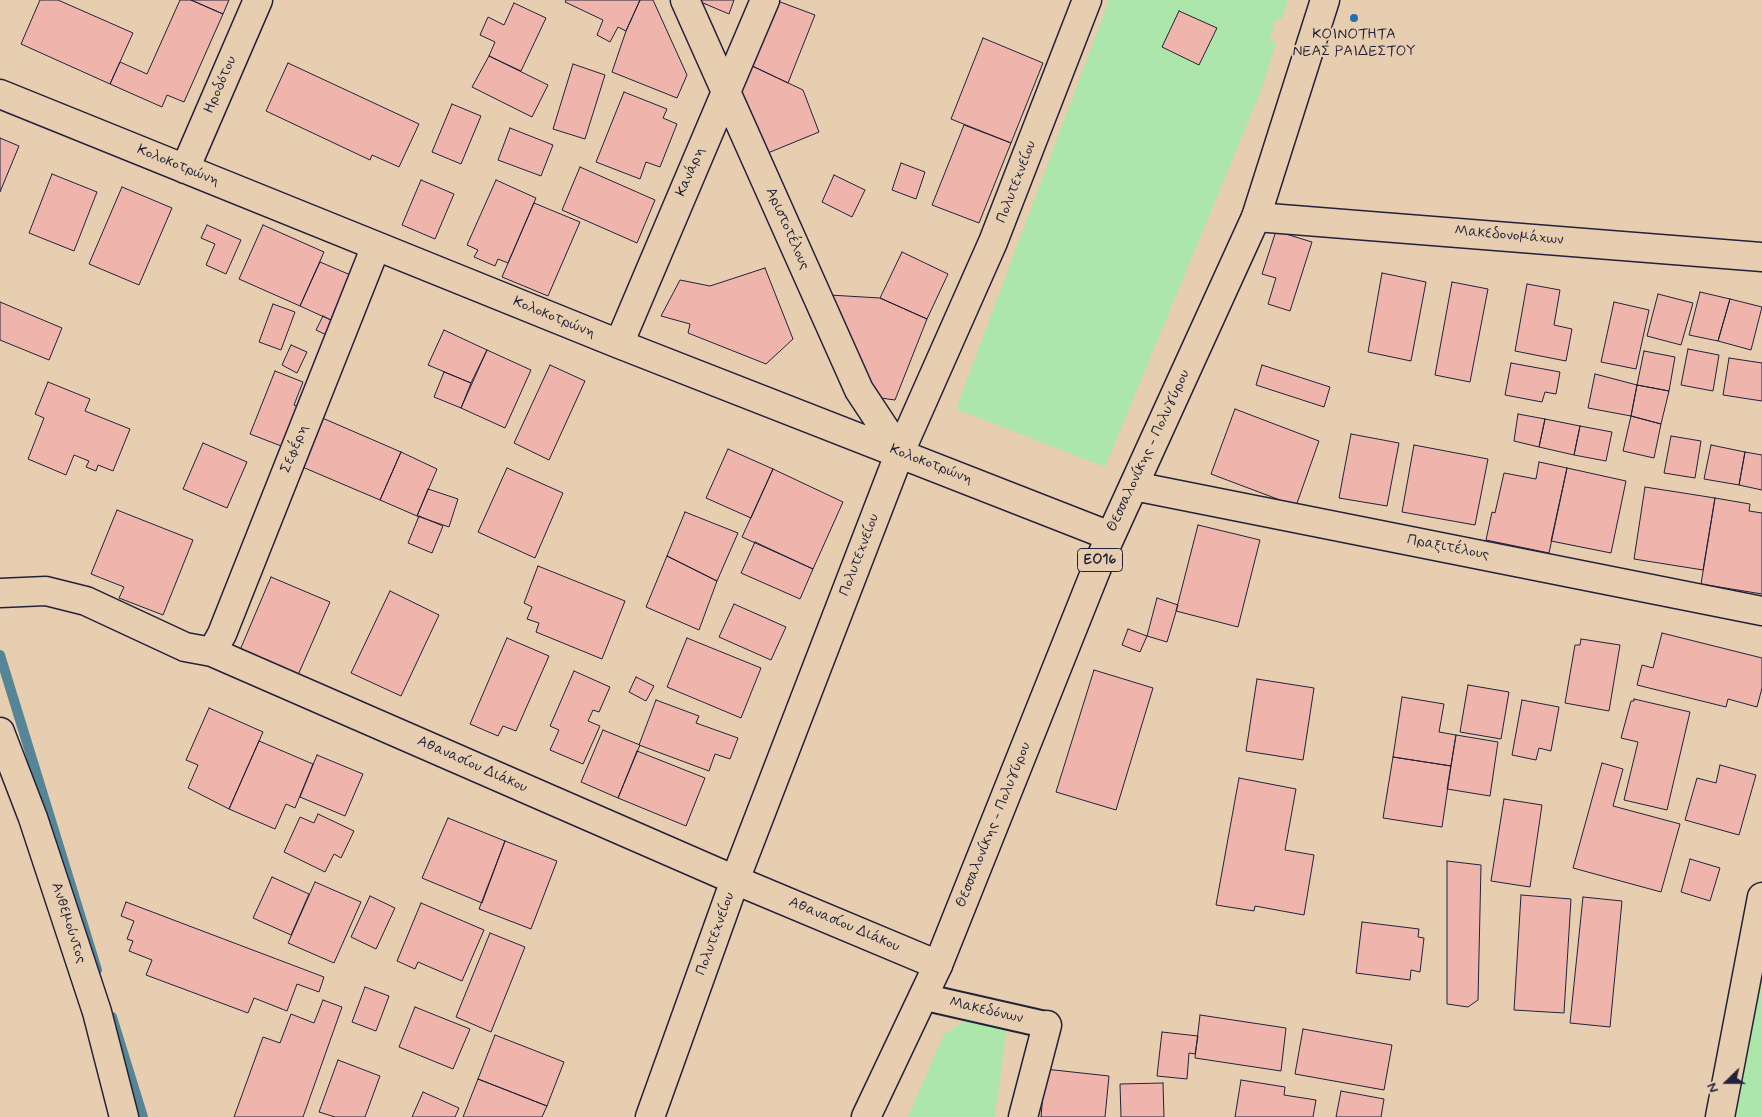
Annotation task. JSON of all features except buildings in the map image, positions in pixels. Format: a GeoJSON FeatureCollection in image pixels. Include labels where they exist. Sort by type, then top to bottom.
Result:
{"type":"FeatureCollection","features":[{"type":"Feature","properties":{"kind":"street","name":"Ηροδότου"},"geometry":{"type":"LineString","coordinates":[[185,169],[258,0]]}},
{"type":"Feature","properties":{"kind":"street","name":"Αριστοτέλους"},"geometry":{"type":"LineString","coordinates":[[685,0],[859,390],[900,452]]}},
{"type":"Feature","properties":{"kind":"street","name":"Κανάρη"},"geometry":{"type":"LineString","coordinates":[[619,344],[765,0]]}},
{"type":"Feature","properties":{"kind":"street","name":"Πολυτεχνείου"},"geometry":{"type":"LineString","coordinates":[[650,1117],[735,880],[900,452],[993,242],[1087,0]]}},
{"type":"Feature","properties":{"kind":"street","name":"Θεσσαλονίκης - Πολυγύρου"},"geometry":{"type":"LineString","coordinates":[[866,1117],[938,965],[1110,536],[1256,217],[1325,0]]}},
{"type":"Feature","properties":{"kind":"street","name":"Κολοκοτρώνη"},"geometry":{"type":"LineString","coordinates":[[0,94],[619,344],[900,452],[1110,536]]}},
{"type":"Feature","properties":{"kind":"street","name":"Μακεδονομάχων"},"geometry":{"type":"LineString","coordinates":[[1256,217],[1762,257]]}},
{"type":"Feature","properties":{"kind":"street","name":"Σεφέρη"},"geometry":{"type":"LineString","coordinates":[[212,652],[226,624],[376,246]]}},
{"type":"Feature","properties":{"kind":"street","name":"Πραξιτέλους"},"geometry":{"type":"LineString","coordinates":[[1134,486],[1762,611]]}},
{"type":"Feature","properties":{"kind":"street","name":"Αθανασίου Διάκου"},"geometry":{"type":"LineString","coordinates":[[0,593],[46,591],[86,601],[185,648],[212,652],[735,880],[938,965]]}},
{"type":"Feature","properties":{"kind":"street","name":"Ανθεμούντος"},"geometry":{"type":"LineString","coordinates":[[0,732],[33,818],[97,1012],[124,1117]]}},
{"type":"Feature","properties":{"kind":"street"},"geometry":{"type":"LineString","coordinates":[[1720,1117],[1762,897]]}},
{"type":"Feature","properties":{"kind":"street","name":"Μακεδόνων"},"geometry":{"type":"LineString","coordinates":[[924,997],[1047,1024]]}},
{"type":"Feature","properties":{"kind":"street"},"geometry":{"type":"LineString","coordinates":[[1023,1117],[1047,1024]]}},
{"type":"Feature","properties":{"kind":"green space"},"geometry":{"type":"Polygon","coordinates":[[[1109,0],[1288,0],[1282,19],[1275,20],[1270,39],[1276,43],[1262,88],[1105,467],[956,409],[1109,0]]]}},
{"type":"Feature","properties":{"kind":"green space"},"geometry":{"type":"Polygon","coordinates":[[[1762,960],[1762,1117],[1734,1117],[1762,960]]]}},
{"type":"Feature","properties":{"kind":"green space"},"geometry":{"type":"Polygon","coordinates":[[[971,1017],[1007,1025],[995,1117],[908,1117],[944,1034],[971,1017]]]}},
{"type":"Feature","properties":{"kind":"waterway"},"geometry":{"type":"LineString","coordinates":[[0,655],[97,970]]}},
{"type":"Feature","properties":{"kind":"waterway"},"geometry":{"type":"LineString","coordinates":[[112,1017],[143,1117]]}},
{"type":"Feature","properties":{"kind":"place","name":"ΚΟΙΝΟΤΗΤΑ ΝΕΑΣ ΡΑΙΔΕΣΤΟΥ"},"geometry":{"type":"Point","coordinates":[1354,18]}}]}
